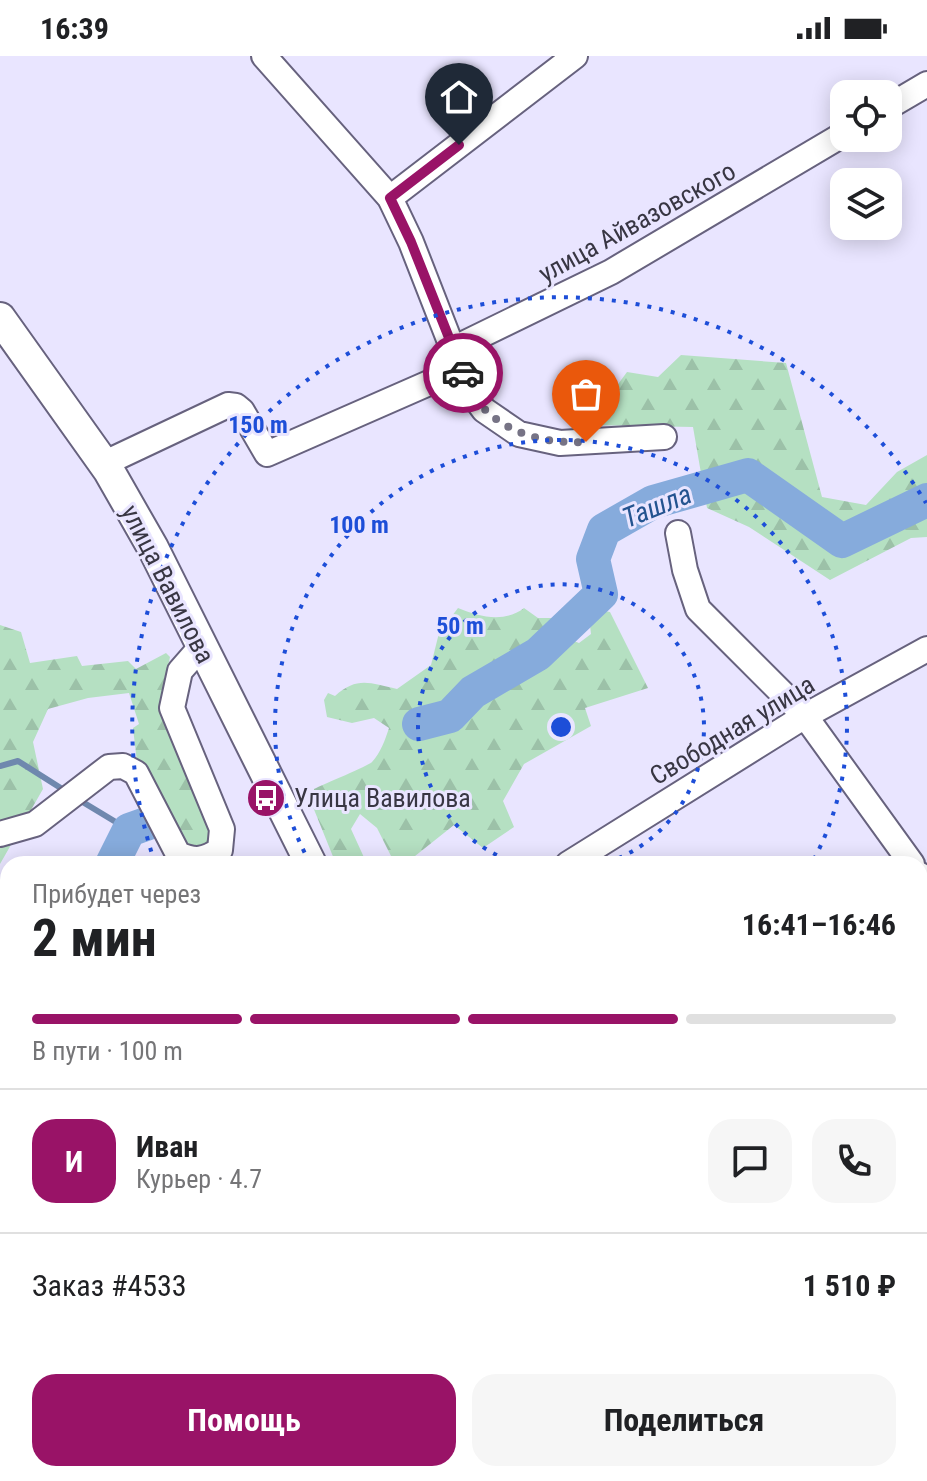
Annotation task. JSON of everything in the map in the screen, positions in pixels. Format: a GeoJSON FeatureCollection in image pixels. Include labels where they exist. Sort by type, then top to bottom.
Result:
{"type":"FeatureCollection","features":[{"type":"Feature","properties":{"kind":"main road","name":"улица Вавилова"},"geometry":{"type":"LineString","coordinates":[[0,318],[103,464],[153,548],[307,856]]}},
{"type":"Feature","properties":{"kind":"street"},"geometry":{"type":"LineString","coordinates":[[390,198],[575,56]]}},
{"type":"Feature","properties":{"kind":"street"},"geometry":{"type":"LineString","coordinates":[[278,60],[390,198],[411,242],[468,388],[484,410],[519,434],[560,443],[664,437]]}},
{"type":"Feature","properties":{"kind":"street"},"geometry":{"type":"LineString","coordinates":[[902,99],[927,84]]}},
{"type":"Feature","properties":{"kind":"street","name":"улица Айвазовского"},"geometry":{"type":"LineString","coordinates":[[103,464],[228,405],[242,411],[267,454],[457,359],[830,142]]}},
{"type":"Feature","properties":{"kind":"street"},"geometry":{"type":"LineString","coordinates":[[678,533],[685,570],[698,609],[805,716],[906,856]]}},
{"type":"Feature","properties":{"kind":"street"},"geometry":{"type":"LineString","coordinates":[[201,647],[180,671],[172,708],[222,829],[225,856]]}},
{"type":"Feature","properties":{"kind":"street","name":"Свободная улица"},"geometry":{"type":"LineString","coordinates":[[581,856],[805,716],[927,649]]}},
{"type":"Feature","properties":{"kind":"street"},"geometry":{"type":"LineString","coordinates":[[0,834],[35,824],[109,767],[123,766],[136,773],[178,854],[182,856]]}},
{"type":"Feature","properties":{"kind":"green space"},"geometry":{"type":"Polygon","coordinates":[[[681,355],[786,363],[822,497],[866,505],[897,472],[927,455],[927,537],[911,538],[830,580],[749,527],[707,508],[693,427],[588,425],[627,372],[658,377],[681,355]]]}},
{"type":"Feature","properties":{"kind":"green space"},"geometry":{"type":"Polygon","coordinates":[[[458,608],[474,614],[500,617],[524,608],[538,618],[554,618],[562,636],[579,643],[591,634],[588,608],[610,612],[648,688],[585,708],[591,726],[524,764],[503,801],[514,827],[483,848],[454,825],[415,856],[391,856],[377,828],[360,814],[351,829],[363,856],[333,856],[313,807],[314,789],[372,762],[389,728],[374,718],[352,723],[327,717],[324,700],[328,693],[335,696],[357,683],[397,689],[431,665],[439,633],[458,608]]]}},
{"type":"Feature","properties":{"kind":"green space"},"geometry":{"type":"Polygon","coordinates":[[[0,625],[21,632],[30,663],[77,656],[82,666],[128,661],[136,669],[166,653],[170,657],[160,704],[210,814],[212,845],[201,850],[190,847],[137,762],[133,728],[139,724],[129,693],[88,698],[48,709],[33,742],[43,789],[5,856],[0,856],[0,625]]]}},
{"type":"Feature","properties":{"kind":"waterway","name":"Ташла"},"geometry":{"type":"LineString","coordinates":[[419,724],[450,716],[473,692],[538,654],[601,594],[593,559],[604,530],[653,502],[748,475],[842,541],[927,500]]}},
{"type":"Feature","properties":{"kind":"waterway"},"geometry":{"type":"LineString","coordinates":[[0,766],[18,761],[67,792]]}},
{"type":"Feature","properties":{"kind":"waterway"},"geometry":{"type":"LineString","coordinates":[[76,798],[129,830]]}},
{"type":"Feature","properties":{"kind":"waterway","name":"Ташла"},"geometry":{"type":"LineString","coordinates":[[116,856],[129,830],[146,824]]}},
{"type":"Feature","properties":{"kind":"way so far"},"geometry":{"type":"LineString","coordinates":[[463,373],[468,388],[484,410],[519,434],[560,443],[586,442]]}},
{"type":"Feature","properties":{"kind":"place","name":"Улица Вавилова"},"geometry":{"type":"Point","coordinates":[266,798]}},
{"type":"Feature","properties":{"kind":"route"},"geometry":{"type":"LineString","coordinates":[[459,145],[390,198],[411,242],[463,373]]}}]}
